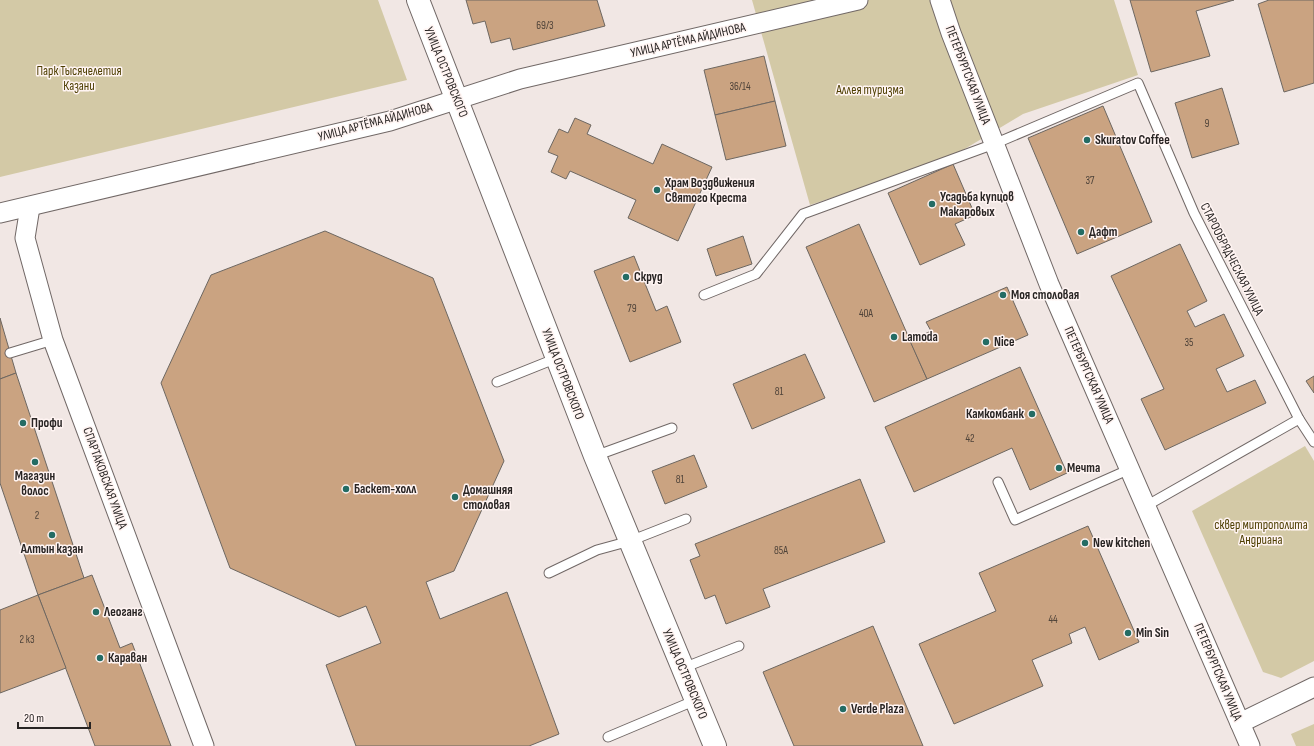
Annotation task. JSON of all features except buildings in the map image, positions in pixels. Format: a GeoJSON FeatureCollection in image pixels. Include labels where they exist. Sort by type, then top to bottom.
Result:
{"type":"FeatureCollection","features":[{"type":"Feature","properties":{"kind":"street","name":"УЛИЦА ОСТРОВСКОГО"},"geometry":{"type":"LineString","coordinates":[[418,0],[595,456],[715,746]]}},
{"type":"Feature","properties":{"kind":"street","name":"УЛИЦА АРТЁМА АЙДИНОВА"},"geometry":{"type":"LineString","coordinates":[[0,213],[390,121],[520,79],[858,0]]}},
{"type":"Feature","properties":{"kind":"street","name":"ПЕТЕРБУРГСКАЯ УЛИЦА"},"geometry":{"type":"LineString","coordinates":[[940,0],[1049,284],[1250,746]]}},
{"type":"Feature","properties":{"kind":"street","name":"СПАРТАКОВСКАЯ УЛИЦА"},"geometry":{"type":"LineString","coordinates":[[30,207],[24,238],[53,340],[204,746]]}},
{"type":"Feature","properties":{"kind":"street"},"geometry":{"type":"LineString","coordinates":[[1240,723],[1314,687]]}},
{"type":"Feature","properties":{"kind":"lane","name":"СТАРООБРЯДЧЕСКАЯ УЛИЦА"},"geometry":{"type":"LineString","coordinates":[[994,144],[1138,83],[1194,213],[1299,418],[1314,442]]}},
{"type":"Feature","properties":{"kind":"lane"},"geometry":{"type":"LineString","coordinates":[[704,296],[756,274],[803,214],[994,144]]}},
{"type":"Feature","properties":{"kind":"lane"},"geometry":{"type":"LineString","coordinates":[[10,353],[53,340]]}},
{"type":"Feature","properties":{"kind":"lane"},"geometry":{"type":"LineString","coordinates":[[497,382],[557,358]]}},
{"type":"Feature","properties":{"kind":"lane"},"geometry":{"type":"LineString","coordinates":[[1146,506],[1299,418]]}},
{"type":"Feature","properties":{"kind":"lane"},"geometry":{"type":"LineString","coordinates":[[595,456],[672,428]]}},
{"type":"Feature","properties":{"kind":"lane"},"geometry":{"type":"LineString","coordinates":[[998,482],[1015,520],[1130,469]]}},
{"type":"Feature","properties":{"kind":"lane"},"geometry":{"type":"LineString","coordinates":[[549,573],[597,550],[630,541],[686,519]]}},
{"type":"Feature","properties":{"kind":"lane"},"geometry":{"type":"LineString","coordinates":[[682,668],[739,646]]}},
{"type":"Feature","properties":{"kind":"lane"},"geometry":{"type":"LineString","coordinates":[[608,737],[696,700]]}},
{"type":"Feature","properties":{"kind":"green space","name":"Парк Тысячелетия Казани"},"geometry":{"type":"Polygon","coordinates":[[[0,0],[378,0],[407,80],[0,177],[0,0]]]}},
{"type":"Feature","properties":{"kind":"green space","name":"Аллея туризма"},"geometry":{"type":"Polygon","coordinates":[[[752,0],[1114,0],[1138,75],[1023,114],[948,159],[810,205],[752,0]]]}},
{"type":"Feature","properties":{"kind":"green space","name":"сквер митрополита Андриана"},"geometry":{"type":"Polygon","coordinates":[[[1305,446],[1314,461],[1314,661],[1281,678],[1263,672],[1192,511],[1305,446]]]}},
{"type":"Feature","properties":{"kind":"green space"},"geometry":{"type":"Polygon","coordinates":[[[1314,724],[1314,746],[1296,746],[1291,734],[1314,724]]]}},
{"type":"Feature","properties":{"kind":"place","name":"Skuratov Coffee"},"geometry":{"type":"Point","coordinates":[1087,140]}},
{"type":"Feature","properties":{"kind":"place","name":"Храм Воздвижения Святого Креста"},"geometry":{"type":"Point","coordinates":[657,190]}},
{"type":"Feature","properties":{"kind":"place","name":"Усадьба купцов Макаровых"},"geometry":{"type":"Point","coordinates":[932,204]}},
{"type":"Feature","properties":{"kind":"place","name":"Дафт"},"geometry":{"type":"Point","coordinates":[1081,232]}},
{"type":"Feature","properties":{"kind":"place","name":"Скруд"},"geometry":{"type":"Point","coordinates":[626,277]}},
{"type":"Feature","properties":{"kind":"place","name":"Моя столовая"},"geometry":{"type":"Point","coordinates":[1003,295]}},
{"type":"Feature","properties":{"kind":"place","name":"Lamoda"},"geometry":{"type":"Point","coordinates":[894,337]}},
{"type":"Feature","properties":{"kind":"place","name":"Nice"},"geometry":{"type":"Point","coordinates":[986,342]}},
{"type":"Feature","properties":{"kind":"place","name":"Камкомбанк"},"geometry":{"type":"Point","coordinates":[1032,414]}},
{"type":"Feature","properties":{"kind":"place","name":"Профи"},"geometry":{"type":"Point","coordinates":[23,423]}},
{"type":"Feature","properties":{"kind":"place","name":"Магазин волос"},"geometry":{"type":"Point","coordinates":[35,462]}},
{"type":"Feature","properties":{"kind":"place","name":"Мечта"},"geometry":{"type":"Point","coordinates":[1059,468]}},
{"type":"Feature","properties":{"kind":"place","name":"Баскет-холл"},"geometry":{"type":"Point","coordinates":[346,489]}},
{"type":"Feature","properties":{"kind":"place","name":"Домашняя столовая"},"geometry":{"type":"Point","coordinates":[455,497]}},
{"type":"Feature","properties":{"kind":"place","name":"Алтын казан"},"geometry":{"type":"Point","coordinates":[52,535]}},
{"type":"Feature","properties":{"kind":"place","name":"New kitchen"},"geometry":{"type":"Point","coordinates":[1085,543]}},
{"type":"Feature","properties":{"kind":"place","name":"Леоганг"},"geometry":{"type":"Point","coordinates":[96,612]}},
{"type":"Feature","properties":{"kind":"place","name":"Min Sin"},"geometry":{"type":"Point","coordinates":[1128,633]}},
{"type":"Feature","properties":{"kind":"place","name":"Караван"},"geometry":{"type":"Point","coordinates":[100,658]}},
{"type":"Feature","properties":{"kind":"place","name":"Verde Plaza"},"geometry":{"type":"Point","coordinates":[843,709]}}]}
